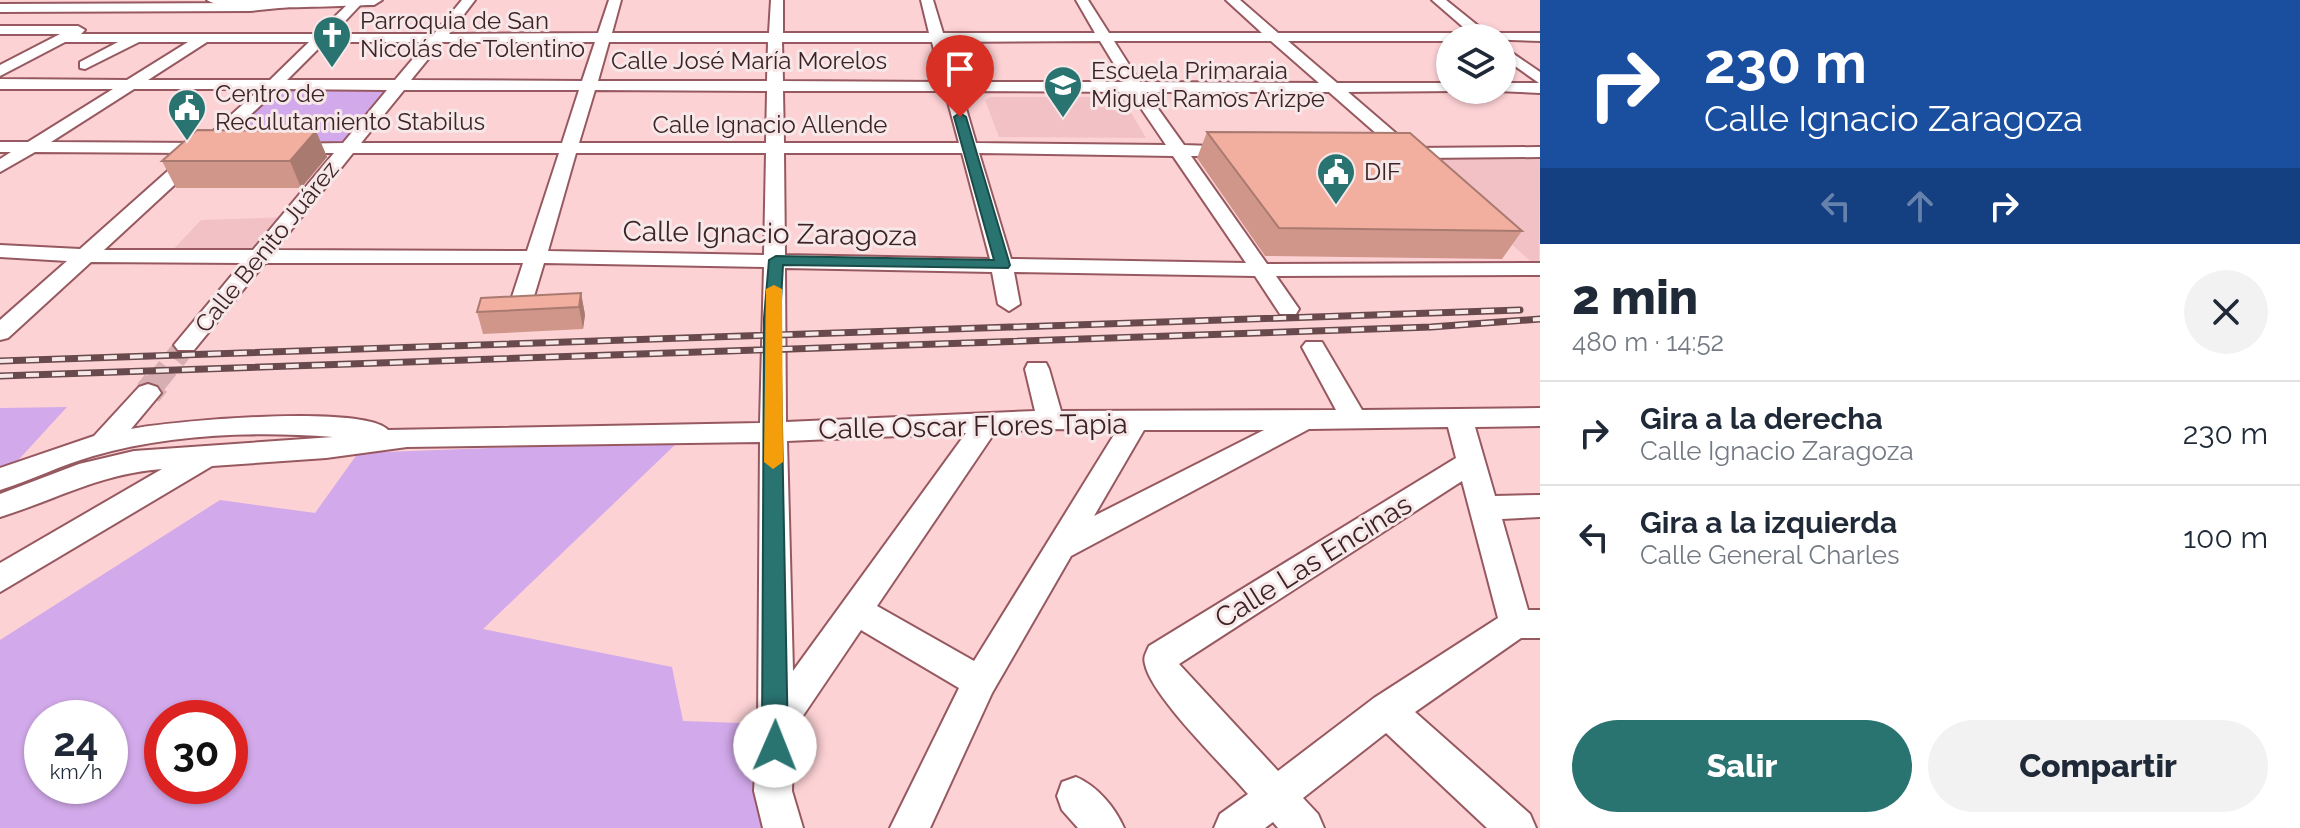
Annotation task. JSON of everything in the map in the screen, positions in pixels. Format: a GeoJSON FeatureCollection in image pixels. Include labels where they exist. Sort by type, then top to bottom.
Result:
{"type":"FeatureCollection","features":[{"type":"Feature","properties":{"kind":"main road"},"geometry":{"type":"LineString","coordinates":[[215,0],[253,5],[374,0]]}},
{"type":"Feature","properties":{"kind":"street"},"geometry":{"type":"LineString","coordinates":[[0,71],[134,0]]}},
{"type":"Feature","properties":{"kind":"street"},"geometry":{"type":"LineString","coordinates":[[0,333],[272,87],[358,0]]}},
{"type":"Feature","properties":{"kind":"street","name":"Calle Benito Juárez"},"geometry":{"type":"LineString","coordinates":[[186,345],[469,0]]}},
{"type":"Feature","properties":{"kind":"street"},"geometry":{"type":"LineString","coordinates":[[521,303],[571,150],[615,0]]}},
{"type":"Feature","properties":{"kind":"street"},"geometry":{"type":"LineString","coordinates":[[777,0],[774,148],[776,260],[772,318],[776,724],[773,791],[783,828]]}},
{"type":"Feature","properties":{"kind":"street"},"geometry":{"type":"LineString","coordinates":[[927,0],[1002,265],[1009,304]]}},
{"type":"Feature","properties":{"kind":"street"},"geometry":{"type":"LineString","coordinates":[[1082,0],[1135,87],[1288,309]]}},
{"type":"Feature","properties":{"kind":"street"},"geometry":{"type":"LineString","coordinates":[[1232,0],[1432,174]]}},
{"type":"Feature","properties":{"kind":"street"},"geometry":{"type":"LineString","coordinates":[[1438,0],[1468,24]]}},
{"type":"Feature","properties":{"kind":"street"},"geometry":{"type":"LineString","coordinates":[[0,18],[35,1]]}},
{"type":"Feature","properties":{"kind":"street"},"geometry":{"type":"LineString","coordinates":[[0,8],[253,5]]}},
{"type":"Feature","properties":{"kind":"street"},"geometry":{"type":"LineString","coordinates":[[0,167],[36,147],[253,5]]}},
{"type":"Feature","properties":{"kind":"street"},"geometry":{"type":"LineString","coordinates":[[0,30],[64,38]]}},
{"type":"Feature","properties":{"kind":"street"},"geometry":{"type":"LineString","coordinates":[[0,45],[64,38],[1436,37]]}},
{"type":"Feature","properties":{"kind":"street"},"geometry":{"type":"LineString","coordinates":[[1516,37],[1540,37]]}},
{"type":"Feature","properties":{"kind":"street"},"geometry":{"type":"LineString","coordinates":[[85,65],[137,38]]}},
{"type":"Feature","properties":{"kind":"street"},"geometry":{"type":"LineString","coordinates":[[1516,61],[1540,79]]}},
{"type":"Feature","properties":{"kind":"street","name":"Calle José María Morelos"},"geometry":{"type":"LineString","coordinates":[[0,84],[1436,88]]}},
{"type":"Feature","properties":{"kind":"street"},"geometry":{"type":"LineString","coordinates":[[1516,88],[1540,88]]}},
{"type":"Feature","properties":{"kind":"street"},"geometry":{"type":"LineString","coordinates":[[0,147],[234,148]]}},
{"type":"Feature","properties":{"kind":"street","name":"Calle Ignacio Allende"},"geometry":{"type":"LineString","coordinates":[[265,148],[1255,151]]}},
{"type":"Feature","properties":{"kind":"street"},"geometry":{"type":"LineString","coordinates":[[1378,152],[1540,152]]}},
{"type":"Feature","properties":{"kind":"street"},"geometry":{"type":"LineString","coordinates":[[1512,248],[1538,269]]}},
{"type":"Feature","properties":{"kind":"street","name":"Calle Ignacio Zaragoza"},"geometry":{"type":"LineString","coordinates":[[0,251],[88,256],[536,257],[1261,270],[1538,269]]}},
{"type":"Feature","properties":{"kind":"street"},"geometry":{"type":"LineString","coordinates":[[1314,347],[1354,420]]}},
{"type":"Feature","properties":{"kind":"street"},"geometry":{"type":"LineString","coordinates":[[1037,369],[1050,420]]}},
{"type":"Feature","properties":{"kind":"street"},"geometry":{"type":"LineString","coordinates":[[103,443],[148,393]]}},
{"type":"Feature","properties":{"kind":"street","name":"Calle Oscar Flores Tapia"},"geometry":{"type":"LineString","coordinates":[[0,506],[89,471],[134,461],[326,448],[407,437],[773,432],[1050,420],[1135,422],[1540,417]]}},
{"type":"Feature","properties":{"kind":"street"},"geometry":{"type":"LineString","coordinates":[[1234,828],[1387,710],[1528,624],[1485,508],[1459,418]]}},
{"type":"Feature","properties":{"kind":"street"},"geometry":{"type":"LineString","coordinates":[[1059,548],[1305,420]]}},
{"type":"Feature","properties":{"kind":"street"},"geometry":{"type":"LineString","coordinates":[[910,828],[980,682],[1135,422]]}},
{"type":"Feature","properties":{"kind":"street"},"geometry":{"type":"LineString","coordinates":[[776,724],[987,423]]}},
{"type":"Feature","properties":{"kind":"street","name":"Calle Oscar Flores Tapia"},"geometry":{"type":"LineString","coordinates":[[0,479],[103,443],[172,432],[334,426],[407,437]]}},
{"type":"Feature","properties":{"kind":"street"},"geometry":{"type":"LineString","coordinates":[[0,579],[209,455],[231,428]]}},
{"type":"Feature","properties":{"kind":"street","name":"Calle Las Encinas"},"geometry":{"type":"LineString","coordinates":[[1273,796],[1168,678],[1161,661],[1163,654],[1470,463]]}},
{"type":"Feature","properties":{"kind":"street"},"geometry":{"type":"LineString","coordinates":[[1485,508],[1540,506]]}},
{"type":"Feature","properties":{"kind":"street"},"geometry":{"type":"LineString","coordinates":[[857,611],[980,682]]}},
{"type":"Feature","properties":{"kind":"street"},"geometry":{"type":"LineString","coordinates":[[1387,710],[1516,828]]}},
{"type":"Feature","properties":{"kind":"street"},"geometry":{"type":"LineString","coordinates":[[1076,796],[1104,828]]}},
{"type":"Feature","properties":{"kind":"street"},"geometry":{"type":"LineString","coordinates":[[1273,796],[1304,828]]}},
{"type":"Feature","properties":{"kind":"shaded area"},"geometry":{"type":"Polygon","coordinates":[[[273,87],[395,87],[346,148],[205,147],[273,87]]]}},
{"type":"Feature","properties":{"kind":"shaded area","name":"Escuela Primaraia Miguel Ramos Arizpe"},"geometry":{"type":"Polygon","coordinates":[[[991,97],[1122,97],[1146,138],[999,137],[985,100],[991,97]]]}},
{"type":"Feature","properties":{"kind":"shaded area"},"geometry":{"type":"Polygon","coordinates":[[[1540,153],[1539,269],[1412,154],[1540,153]]]}},
{"type":"Feature","properties":{"kind":"shaded area"},"geometry":{"type":"Polygon","coordinates":[[[290,217],[259,256],[167,256],[201,220],[290,217]]]}},
{"type":"Feature","properties":{"kind":"shaded area"},"geometry":{"type":"Polygon","coordinates":[[[67,407],[10,469],[0,472],[0,408],[67,407]]]}},
{"type":"Feature","properties":{"kind":"shaded area"},"geometry":{"type":"Polygon","coordinates":[[[679,441],[483,629],[672,667],[683,721],[741,723],[801,828],[0,828],[0,640],[220,500],[315,513],[358,453],[679,441]]]}},
{"type":"Feature","properties":{"kind":"building"},"geometry":{"type":"Polygon","coordinates":[[[197,130],[316,131],[290,161],[162,161],[197,130]]]}},
{"type":"Feature","properties":{"kind":"building"},"geometry":{"type":"Polygon","coordinates":[[[1207,132],[1410,133],[1522,231],[1279,228],[1207,132]]]}},
{"type":"Feature","properties":{"kind":"building"},"geometry":{"type":"Polygon","coordinates":[[[581,293],[579,307],[477,312],[481,298],[581,293]]]}},
{"type":"Feature","properties":{"kind":"tunnel"},"geometry":{"type":"LineString","coordinates":[[154,385],[186,345]]}},
{"type":"Feature","properties":{"kind":"tunnel"},"geometry":{"type":"LineString","coordinates":[[148,393],[156,383]]}},
{"type":"Feature","properties":{"kind":"railway"},"geometry":{"type":"LineString","coordinates":[[0,361],[1520,310]]}},
{"type":"Feature","properties":{"kind":"railway"},"geometry":{"type":"LineString","coordinates":[[0,376],[1431,327],[1540,319]]}},
{"type":"Feature","properties":{"kind":"slow traffic"},"geometry":{"type":"LineString","coordinates":[[773,462],[774,289]]}},
{"type":"Feature","properties":{"kind":"place","name":"Parroquia de San Nicolás de Tolentino"},"geometry":{"type":"Point","coordinates":[332,69]}},
{"type":"Feature","properties":{"kind":"place","name":"Escuela Primaraia Miguel Ramos Arizpe"},"geometry":{"type":"Point","coordinates":[1063,119]}},
{"type":"Feature","properties":{"kind":"place","name":"Centro de Reculutamiento Stabilus"},"geometry":{"type":"Point","coordinates":[187,142]}},
{"type":"Feature","properties":{"kind":"place","name":"DIF"},"geometry":{"type":"Point","coordinates":[1336,206]}},
{"type":"Feature","properties":{"kind":"route"},"geometry":{"type":"LineString","coordinates":[[775,746],[772,318],[776,260],[1002,265],[960,117]]}}]}
